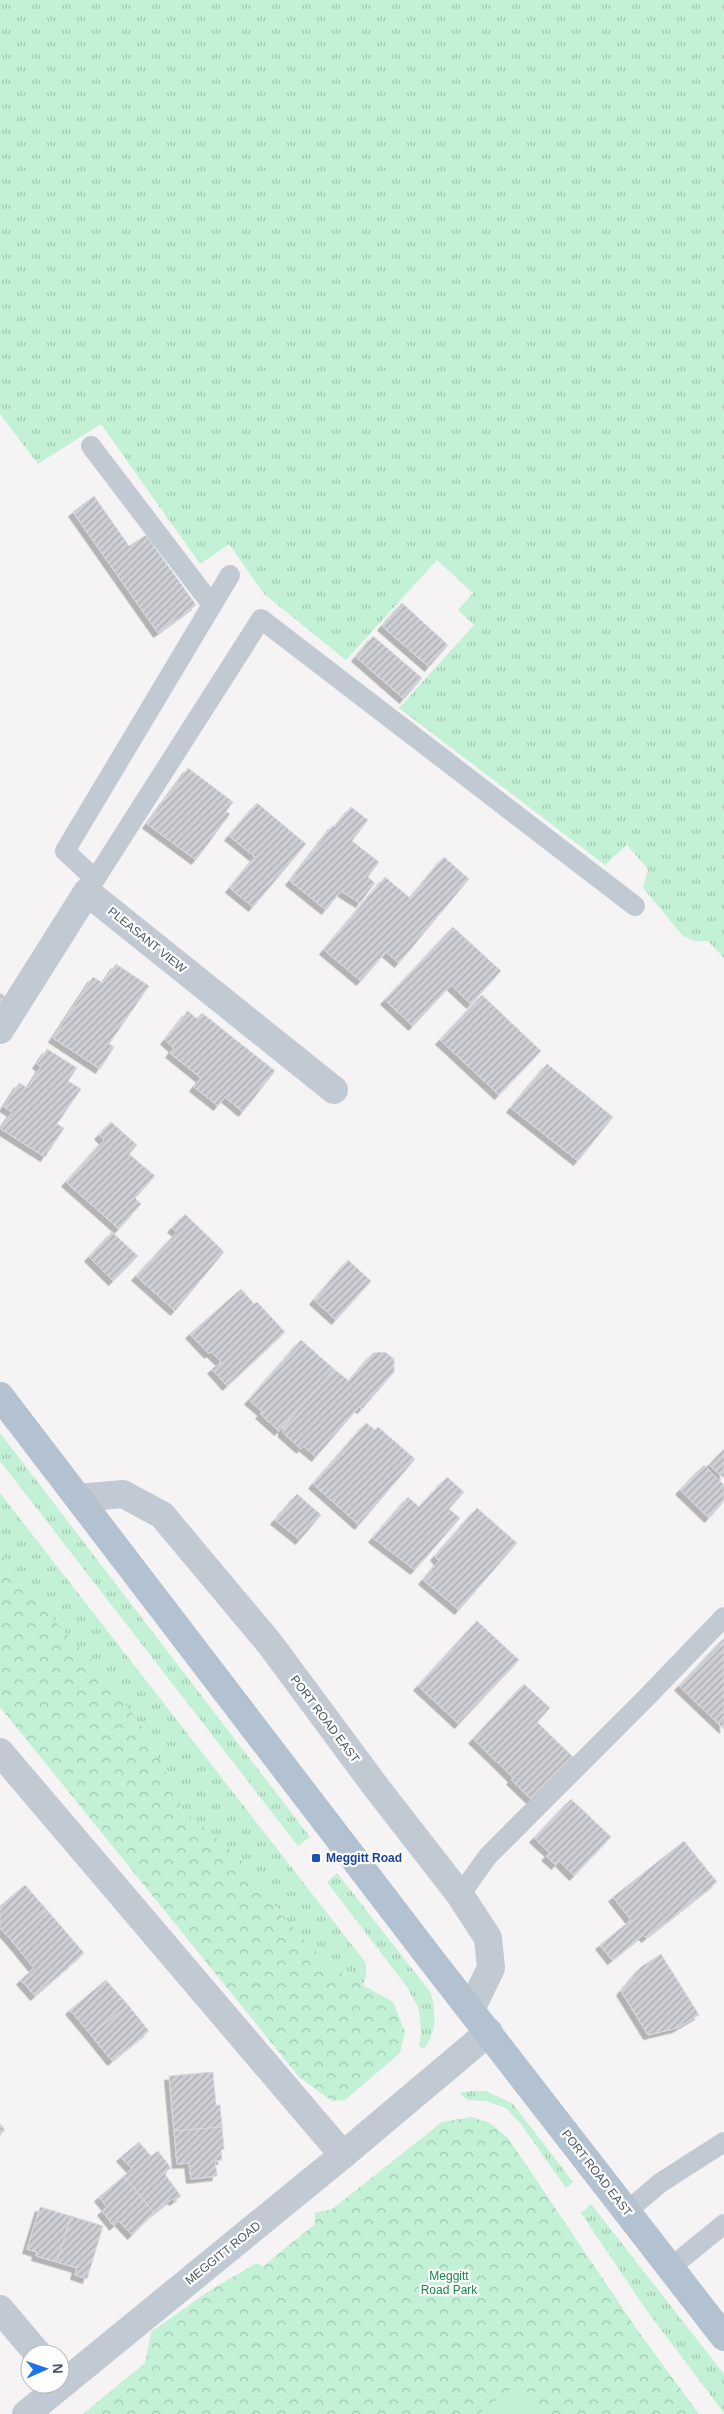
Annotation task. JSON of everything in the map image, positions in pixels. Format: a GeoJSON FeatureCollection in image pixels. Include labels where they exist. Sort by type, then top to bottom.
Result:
{"type":"FeatureCollection","features":[{"type":"Feature","properties":{"kind":"main road","name":"PORT ROAD EAST"},"geometry":{"type":"LineString","coordinates":[[0,1396],[724,2337]]}},
{"type":"Feature","properties":{"kind":"street"},"geometry":{"type":"LineString","coordinates":[[0,1030],[91,885]]}},
{"type":"Feature","properties":{"kind":"street","name":"PLEASANT VIEW"},"geometry":{"type":"LineString","coordinates":[[91,885],[334,1090]]}},
{"type":"Feature","properties":{"kind":"street","name":"PORT ROAD EAST"},"geometry":{"type":"LineString","coordinates":[[79,1498],[123,1494],[162,1515],[270,1644],[376,1787],[460,1894],[488,1938],[492,1968],[471,2009]]}},
{"type":"Feature","properties":{"kind":"street"},"geometry":{"type":"LineString","coordinates":[[0,1752],[343,2155]]}},
{"type":"Feature","properties":{"kind":"street","name":"MEGGITT ROAD"},"geometry":{"type":"LineString","coordinates":[[70,2376],[343,2155],[489,2032]]}},
{"type":"Feature","properties":{"kind":"street"},"geometry":{"type":"LineString","coordinates":[[0,2309],[30,2344]]}},
{"type":"Feature","properties":{"kind":"street","name":"MEGGITT ROAD"},"geometry":{"type":"LineString","coordinates":[[26,2414],[48,2394]]}},
{"type":"Feature","properties":{"kind":"lane"},"geometry":{"type":"LineString","coordinates":[[91,446],[212,605]]}},
{"type":"Feature","properties":{"kind":"lane"},"geometry":{"type":"LineString","coordinates":[[230,575],[64,851],[91,885],[261,619],[635,906]]}},
{"type":"Feature","properties":{"kind":"lane"},"geometry":{"type":"LineString","coordinates":[[460,1894],[488,1856],[724,1617]]}},
{"type":"Feature","properties":{"kind":"lane"},"geometry":{"type":"LineString","coordinates":[[627,2211],[660,2183],[724,2142]]}},
{"type":"Feature","properties":{"kind":"lane"},"geometry":{"type":"LineString","coordinates":[[670,2268],[724,2224]]}},
{"type":"Feature","properties":{"kind":"green space"},"geometry":{"type":"Polygon","coordinates":[[[0,0],[724,0],[724,958],[708,941],[695,941],[683,936],[643,888],[648,869],[627,845],[605,865],[399,708],[474,625],[458,610],[473,593],[437,560],[346,660],[264,594],[229,544],[200,564],[101,424],[38,464],[0,414],[0,0]]]}},
{"type":"Feature","properties":{"kind":"green space"},"geometry":{"type":"Polygon","coordinates":[[[0,1433],[310,1837],[298,1846],[0,1461],[0,1433]]]}},
{"type":"Feature","properties":{"kind":"green space"},"geometry":{"type":"Polygon","coordinates":[[[0,1493],[366,1963],[366,1977],[360,1990],[328,1994],[0,1635],[0,1493]]]}},
{"type":"Feature","properties":{"kind":"green space"},"geometry":{"type":"Polygon","coordinates":[[[0,1551],[54,1620],[101,1671],[148,1735],[184,1811],[239,1857],[287,1921],[329,1966],[393,2002],[405,2032],[400,2053],[345,2100],[332,2101],[299,2077],[0,1707],[0,1551]]]}},
{"type":"Feature","properties":{"kind":"green space"},"geometry":{"type":"Polygon","coordinates":[[[337,1873],[431,1993],[434,2022],[431,2035],[424,2049],[419,2046],[421,2033],[419,2009],[407,1987],[327,1882],[337,1873]]]}},
{"type":"Feature","properties":{"kind":"green space"},"geometry":{"type":"Polygon","coordinates":[[[486,2091],[513,2104],[573,2182],[566,2188],[520,2123],[506,2108],[486,2101],[468,2100],[459,2093],[486,2091]]]}},
{"type":"Feature","properties":{"kind":"green space","name":"Meggitt Road Park"},"geometry":{"type":"Polygon","coordinates":[[[471,2117],[490,2123],[508,2138],[638,2331],[699,2414],[83,2414],[145,2363],[151,2332],[212,2289],[257,2263],[262,2267],[315,2224],[315,2212],[331,2210],[442,2122],[471,2117]]]}},
{"type":"Feature","properties":{"kind":"green space"},"geometry":{"type":"Polygon","coordinates":[[[591,2204],[724,2374],[724,2413],[647,2311],[581,2213],[591,2204]]]}},
{"type":"Feature","properties":{"kind":"green space"},"geometry":{"type":"Polygon","coordinates":[[[518,2384],[540,2414],[478,2414],[518,2384]]]}},
{"type":"Feature","properties":{"kind":"building"},"geometry":{"type":"Polygon","coordinates":[[[94,496],[129,546],[146,535],[196,605],[158,633],[73,512],[94,496]]]}},
{"type":"Feature","properties":{"kind":"building"},"geometry":{"type":"Polygon","coordinates":[[[402,603],[448,645],[429,667],[382,626],[402,603]]]}},
{"type":"Feature","properties":{"kind":"building"},"geometry":{"type":"Polygon","coordinates":[[[373,636],[422,678],[404,699],[356,657],[373,636]]]}},
{"type":"Feature","properties":{"kind":"building"},"geometry":{"type":"Polygon","coordinates":[[[188,768],[233,802],[226,811],[230,814],[196,860],[147,824],[188,768]]]}},
{"type":"Feature","properties":{"kind":"building"},"geometry":{"type":"Polygon","coordinates":[[[257,803],[306,844],[253,907],[230,888],[255,857],[229,836],[257,803]]]}},
{"type":"Feature","properties":{"kind":"building"},"geometry":{"type":"Polygon","coordinates":[[[351,807],[368,820],[352,841],[379,862],[368,877],[375,883],[360,903],[341,891],[326,910],[290,881],[333,825],[335,827],[351,807]]]}},
{"type":"Feature","properties":{"kind":"building"},"geometry":{"type":"Polygon","coordinates":[[[444,857],[469,879],[399,963],[386,952],[361,981],[324,950],[385,877],[410,898],[444,857]]]}},
{"type":"Feature","properties":{"kind":"building"},"geometry":{"type":"Polygon","coordinates":[[[453,927],[501,971],[471,1004],[451,985],[413,1026],[385,1000],[453,927]]]}},
{"type":"Feature","properties":{"kind":"building"},"geometry":{"type":"Polygon","coordinates":[[[116,964],[149,986],[109,1044],[114,1047],[100,1069],[53,1038],[93,977],[103,983],[116,964]]]}},
{"type":"Feature","properties":{"kind":"building"},"geometry":{"type":"Polygon","coordinates":[[[0,993],[6,997],[0,1005],[0,993]]]}},
{"type":"Feature","properties":{"kind":"building"},"geometry":{"type":"Polygon","coordinates":[[[482,995],[541,1051],[499,1095],[440,1040],[482,995]]]}},
{"type":"Feature","properties":{"kind":"building"},"geometry":{"type":"Polygon","coordinates":[[[188,1011],[197,1019],[202,1013],[275,1071],[243,1112],[225,1097],[218,1106],[194,1087],[201,1078],[170,1053],[174,1048],[165,1040],[188,1011]]]}},
{"type":"Feature","properties":{"kind":"building"},"geometry":{"type":"Polygon","coordinates":[[[47,1049],[77,1068],[68,1081],[81,1089],[57,1124],[64,1128],[45,1157],[1,1129],[12,1112],[4,1107],[19,1083],[28,1088],[41,1067],[37,1064],[47,1049]]]}},
{"type":"Feature","properties":{"kind":"building"},"geometry":{"type":"Polygon","coordinates":[[[547,1064],[613,1117],[578,1161],[511,1108],[547,1064]]]}},
{"type":"Feature","properties":{"kind":"building"},"geometry":{"type":"Polygon","coordinates":[[[111,1122],[137,1145],[129,1154],[155,1176],[135,1198],[141,1204],[119,1229],[66,1182],[104,1140],[99,1135],[111,1122]]]}},
{"type":"Feature","properties":{"kind":"building"},"geometry":{"type":"Polygon","coordinates":[[[185,1214],[224,1252],[175,1311],[136,1276],[177,1232],[172,1228],[185,1214]]]}},
{"type":"Feature","properties":{"kind":"building"},"geometry":{"type":"Polygon","coordinates":[[[112,1232],[138,1256],[113,1281],[89,1257],[112,1232]]]}},
{"type":"Feature","properties":{"kind":"building"},"geometry":{"type":"Polygon","coordinates":[[[348,1260],[371,1281],[336,1320],[314,1300],[348,1260]]]}},
{"type":"Feature","properties":{"kind":"building"},"geometry":{"type":"Polygon","coordinates":[[[241,1289],[254,1304],[257,1302],[285,1332],[227,1386],[212,1369],[221,1362],[211,1352],[209,1354],[190,1334],[241,1289]]]}},
{"type":"Feature","properties":{"kind":"building"},"geometry":{"type":"Polygon","coordinates":[[[301,1340],[334,1369],[279,1431],[260,1414],[263,1412],[249,1400],[301,1340]]]}},
{"type":"Feature","properties":{"kind":"building"},"geometry":{"type":"Polygon","coordinates":[[[385,1352],[394,1359],[394,1372],[362,1409],[359,1407],[316,1457],[303,1446],[301,1449],[282,1432],[284,1430],[282,1429],[334,1369],[349,1381],[373,1353],[385,1352]]]}},
{"type":"Feature","properties":{"kind":"building"},"geometry":{"type":"Polygon","coordinates":[[[366,1423],[375,1430],[378,1427],[415,1459],[359,1525],[313,1484],[366,1423]]]}},
{"type":"Feature","properties":{"kind":"building"},"geometry":{"type":"Polygon","coordinates":[[[724,1449],[724,1478],[709,1465],[724,1449]]]}},
{"type":"Feature","properties":{"kind":"building"},"geometry":{"type":"Polygon","coordinates":[[[704,1465],[724,1485],[724,1501],[709,1518],[680,1490],[704,1465]]]}},
{"type":"Feature","properties":{"kind":"building"},"geometry":{"type":"Polygon","coordinates":[[[447,1477],[464,1492],[449,1509],[460,1518],[415,1570],[373,1538],[408,1497],[419,1507],[447,1477]]]}},
{"type":"Feature","properties":{"kind":"building"},"geometry":{"type":"Polygon","coordinates":[[[297,1494],[321,1515],[300,1540],[275,1520],[297,1494]]]}},
{"type":"Feature","properties":{"kind":"building"},"geometry":{"type":"Polygon","coordinates":[[[477,1508],[517,1543],[459,1610],[423,1580],[439,1561],[435,1556],[477,1508]]]}},
{"type":"Feature","properties":{"kind":"building"},"geometry":{"type":"Polygon","coordinates":[[[477,1621],[519,1660],[459,1724],[418,1686],[477,1621]]]}},
{"type":"Feature","properties":{"kind":"building"},"geometry":{"type":"Polygon","coordinates":[[[724,1638],[724,1729],[679,1686],[724,1638]]]}},
{"type":"Feature","properties":{"kind":"building"},"geometry":{"type":"Polygon","coordinates":[[[524,1684],[550,1708],[498,1763],[473,1739],[524,1684]]]}},
{"type":"Feature","properties":{"kind":"building"},"geometry":{"type":"Polygon","coordinates":[[[537,1722],[574,1758],[533,1801],[511,1780],[513,1778],[498,1763],[537,1722]]]}},
{"type":"Feature","properties":{"kind":"building"},"geometry":{"type":"Polygon","coordinates":[[[571,1799],[611,1837],[574,1876],[559,1861],[556,1865],[546,1856],[550,1853],[534,1838],[571,1799]]]}},
{"type":"Feature","properties":{"kind":"building"},"geometry":{"type":"Polygon","coordinates":[[[684,1841],[717,1882],[646,1938],[643,1935],[612,1960],[600,1945],[631,1920],[613,1897],[684,1841]]]}},
{"type":"Feature","properties":{"kind":"building"},"geometry":{"type":"Polygon","coordinates":[[[25,1885],[47,1910],[12,1941],[0,1928],[0,1906],[25,1885]]]}},
{"type":"Feature","properties":{"kind":"building"},"geometry":{"type":"Polygon","coordinates":[[[47,1910],[84,1953],[35,1996],[21,1980],[34,1968],[12,1941],[47,1910]]]}},
{"type":"Feature","properties":{"kind":"building"},"geometry":{"type":"Polygon","coordinates":[[[661,1954],[699,2015],[677,2028],[648,2035],[621,1991],[641,1967],[661,1954]]]}},
{"type":"Feature","properties":{"kind":"building"},"geometry":{"type":"Polygon","coordinates":[[[106,1980],[128,2005],[91,2035],[70,2010],[106,1980]]]}},
{"type":"Feature","properties":{"kind":"building"},"geometry":{"type":"Polygon","coordinates":[[[128,2005],[149,2031],[112,2061],[91,2035],[128,2005]]]}},
{"type":"Feature","properties":{"kind":"building"},"geometry":{"type":"Polygon","coordinates":[[[213,2072],[216,2105],[220,2105],[222,2127],[174,2131],[169,2076],[213,2072]]]}},
{"type":"Feature","properties":{"kind":"building"},"geometry":{"type":"Polygon","coordinates":[[[0,2124],[5,2130],[0,2135],[0,2124]]]}},
{"type":"Feature","properties":{"kind":"building"},"geometry":{"type":"Polygon","coordinates":[[[222,2127],[224,2149],[221,2150],[222,2160],[215,2161],[217,2176],[191,2179],[189,2163],[177,2164],[174,2131],[222,2127]]]}},
{"type":"Feature","properties":{"kind":"building"},"geometry":{"type":"Polygon","coordinates":[[[139,2142],[151,2156],[158,2151],[171,2168],[164,2173],[181,2196],[174,2201],[172,2199],[154,2213],[124,2176],[132,2169],[121,2157],[139,2142]]]}},
{"type":"Feature","properties":{"kind":"building"},"geometry":{"type":"Polygon","coordinates":[[[124,2176],[154,2213],[132,2235],[119,2221],[114,2226],[102,2211],[107,2207],[99,2197],[124,2176]]]}},
{"type":"Feature","properties":{"kind":"building"},"geometry":{"type":"Polygon","coordinates":[[[40,2207],[71,2216],[57,2262],[36,2256],[37,2252],[27,2249],[40,2207]]]}},
{"type":"Feature","properties":{"kind":"building"},"geometry":{"type":"Polygon","coordinates":[[[71,2216],[103,2226],[87,2279],[75,2275],[77,2268],[57,2262],[71,2216]]]}},
{"type":"Feature","properties":{"kind":"place","name":"Meggitt Road"},"geometry":{"type":"Point","coordinates":[316,1858]}}]}
